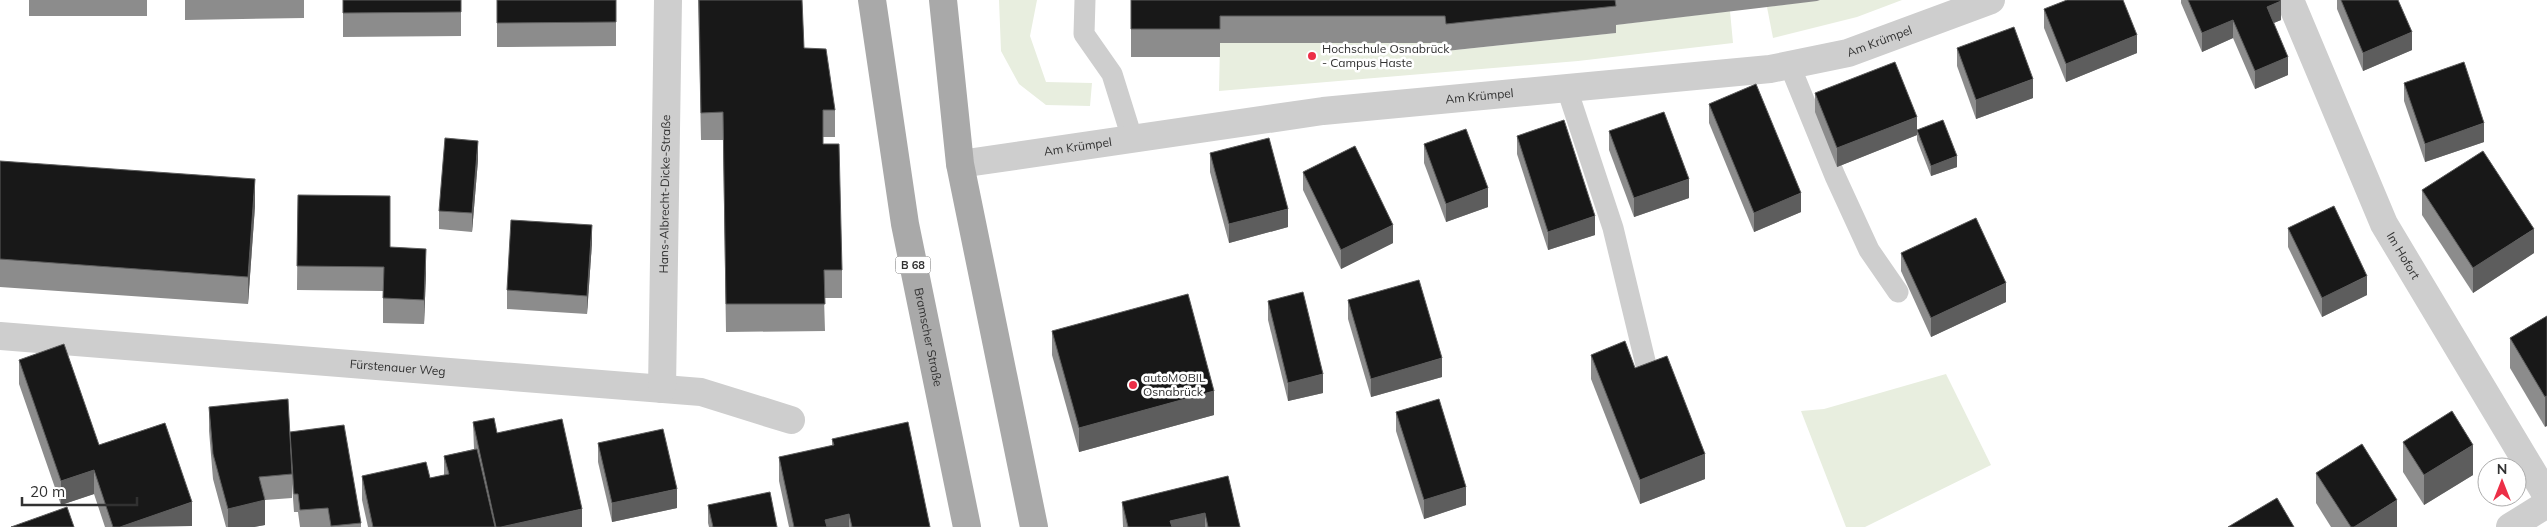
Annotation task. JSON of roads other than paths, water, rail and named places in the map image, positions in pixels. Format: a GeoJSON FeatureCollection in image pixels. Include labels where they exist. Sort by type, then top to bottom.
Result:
{"type":"FeatureCollection","features":[{"type":"Feature","properties":{"kind":"main road","name":"Bramscher Straße"},"geometry":{"type":"LineString","coordinates":[[872,0],[905,224],[967,527]]}},
{"type":"Feature","properties":{"kind":"main road"},"geometry":{"type":"LineString","coordinates":[[943,0],[960,164],[1034,527]]}},
{"type":"Feature","properties":{"kind":"street","name":"Hans-Albrecht-Dicke-Straße"},"geometry":{"type":"LineString","coordinates":[[662,389],[668,0]]}},
{"type":"Feature","properties":{"kind":"street","name":"Am Krümpel"},"geometry":{"type":"LineString","coordinates":[[960,164],[1322,111],[1752,72],[1790,66],[1848,53],[1991,0]]}},
{"type":"Feature","properties":{"kind":"street","name":"Im Hofort"},"geometry":{"type":"LineString","coordinates":[[2290,0],[2384,224],[2547,496]]}},
{"type":"Feature","properties":{"kind":"street","name":"Fürstenauer Weg"},"geometry":{"type":"LineString","coordinates":[[0,336],[702,392],[791,420]]}},
{"type":"Feature","properties":{"kind":"street"},"geometry":{"type":"LineString","coordinates":[[2510,527],[2547,504]]}},
{"type":"Feature","properties":{"kind":"lane"},"geometry":{"type":"LineString","coordinates":[[1085,0],[1084,34],[1112,74],[1132,138]]}},
{"type":"Feature","properties":{"kind":"lane"},"geometry":{"type":"LineString","coordinates":[[1790,66],[1835,176],[1869,250],[1898,292]]}},
{"type":"Feature","properties":{"kind":"lane"},"geometry":{"type":"LineString","coordinates":[[1567,89],[1613,228],[1646,365]]}},
{"type":"Feature","properties":{"kind":"place","name":"Hochschule Osnabrück - Campus Haste"},"geometry":{"type":"Point","coordinates":[1312,56]}},
{"type":"Feature","properties":{"kind":"place","name":"autoMOBIL Osnabrück"},"geometry":{"type":"Point","coordinates":[1133,385]}}]}
